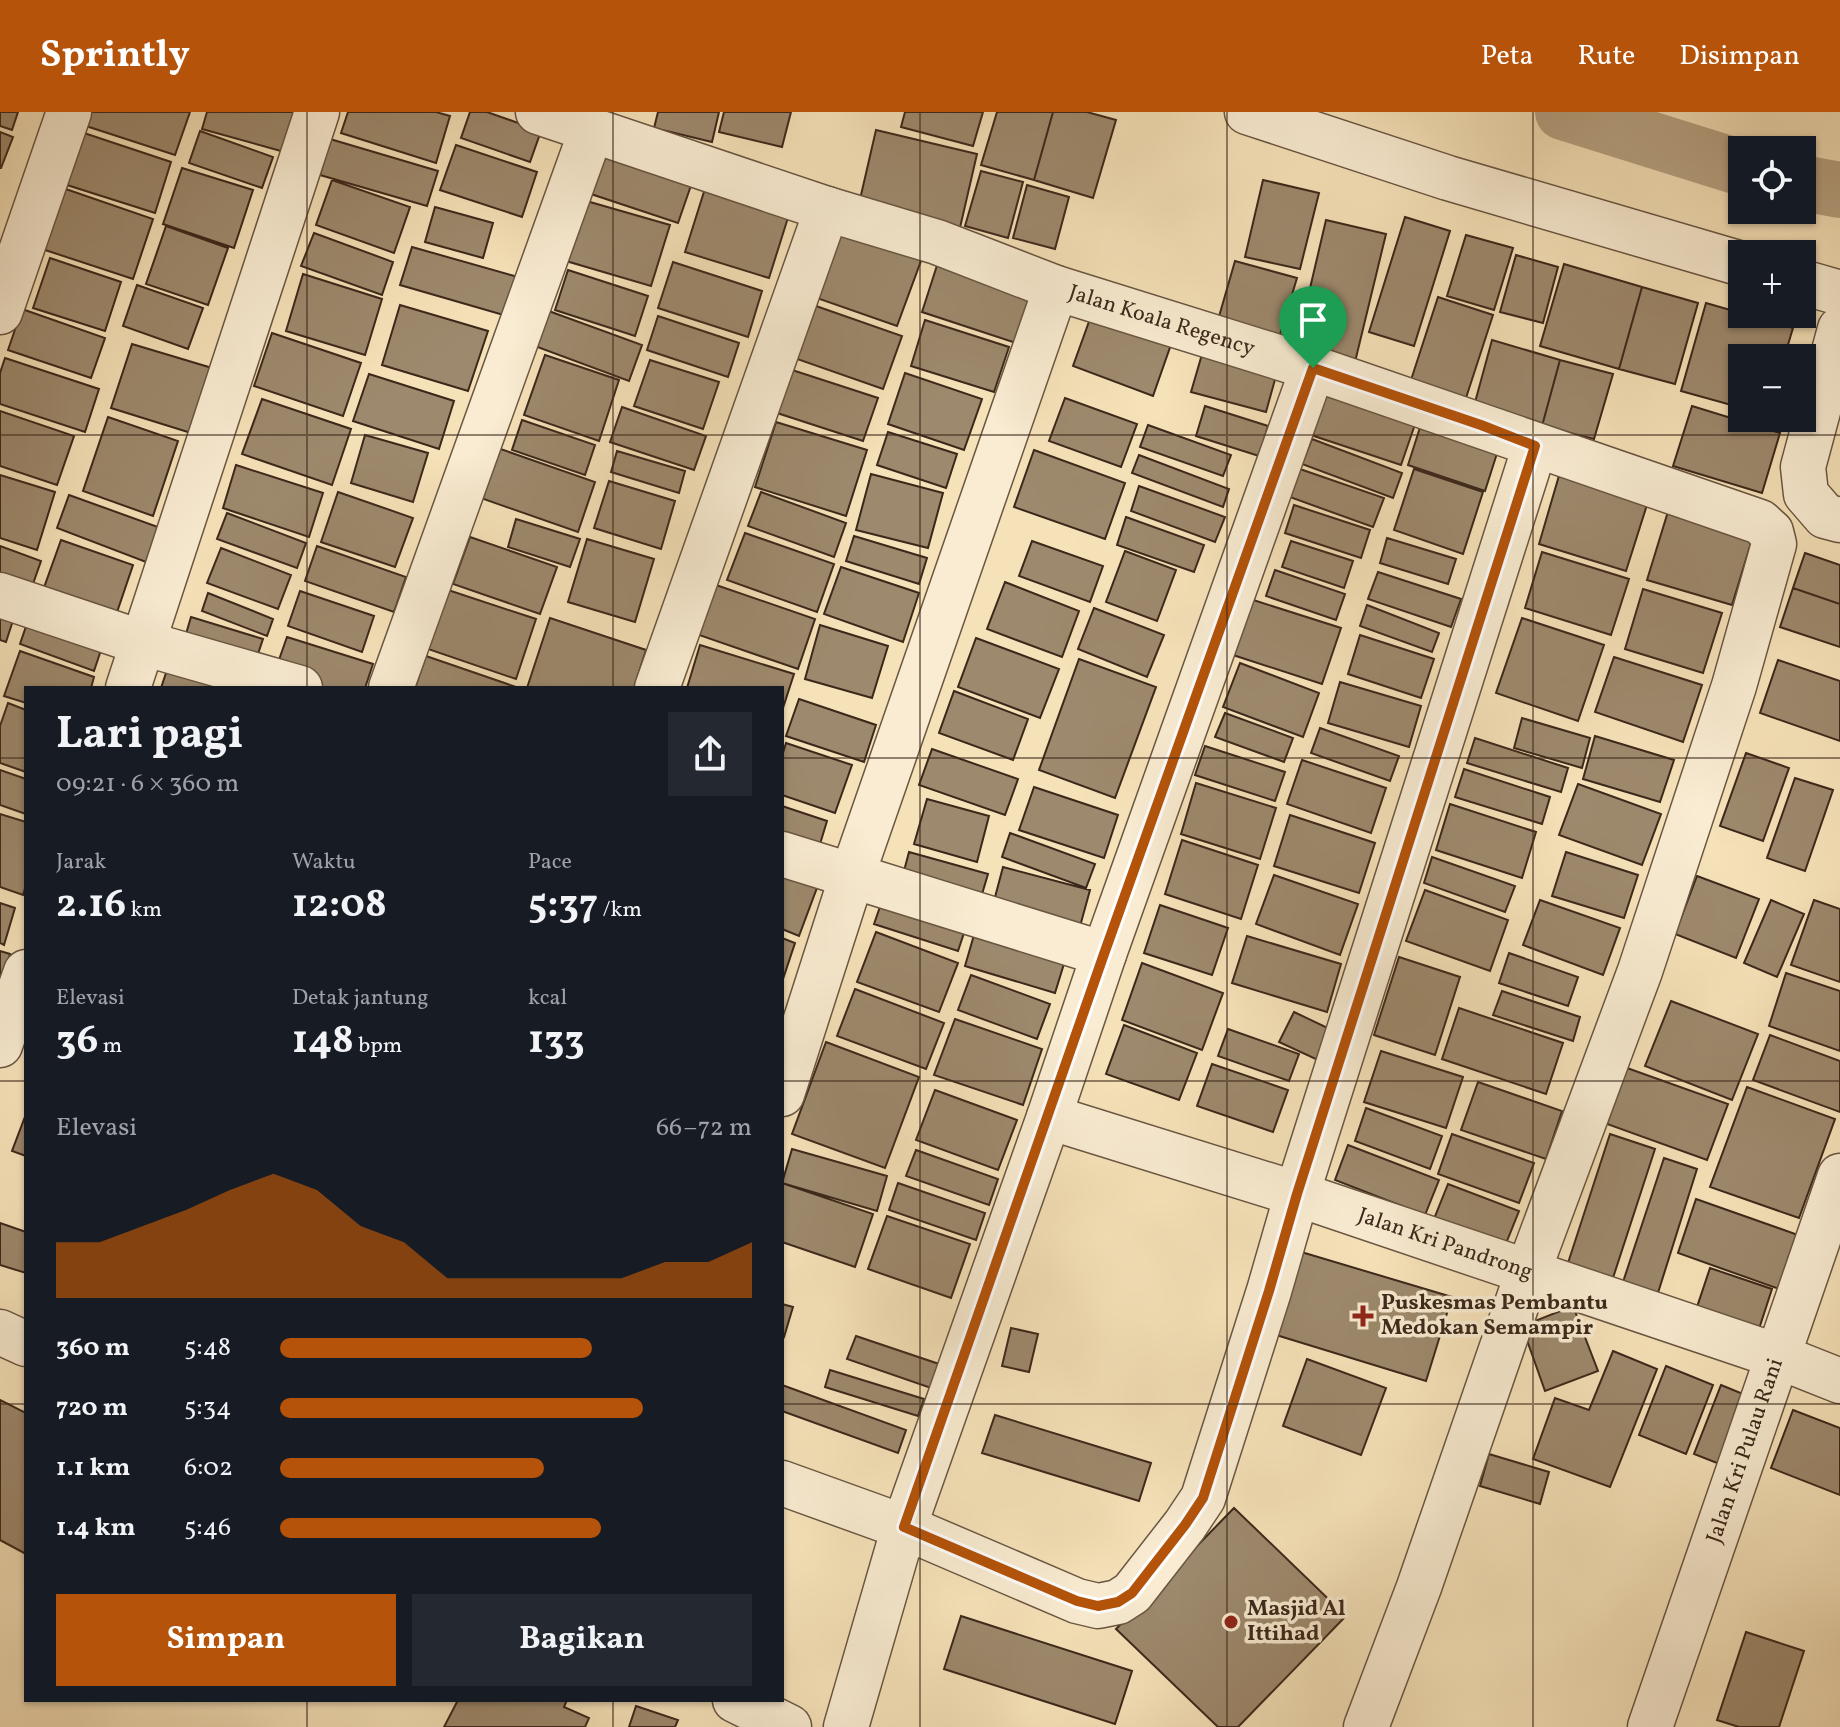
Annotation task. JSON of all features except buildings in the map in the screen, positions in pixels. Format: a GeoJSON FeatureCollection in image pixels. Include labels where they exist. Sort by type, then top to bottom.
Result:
{"type":"FeatureCollection","features":[{"type":"Feature","properties":{"kind":"street"},"geometry":{"type":"LineString","coordinates":[[0,312],[69,112]]}},
{"type":"Feature","properties":{"kind":"street"},"geometry":{"type":"LineString","coordinates":[[129,686],[317,112]]}},
{"type":"Feature","properties":{"kind":"street","name":"Jalan Koala Regency"},"geometry":{"type":"LineString","coordinates":[[538,112],[827,209],[937,242],[1056,288],[1313,368],[1481,425],[1760,522],[1771,532],[1774,544],[1734,686],[1640,971],[1528,1272]]}},
{"type":"Feature","properties":{"kind":"street"},"geometry":{"type":"LineString","coordinates":[[1247,112],[1448,178],[1728,260]]}},
{"type":"Feature","properties":{"kind":"street"},"geometry":{"type":"LineString","coordinates":[[392,686],[592,129]]}},
{"type":"Feature","properties":{"kind":"street"},"geometry":{"type":"LineString","coordinates":[[658,686],[827,209]]}},
{"type":"Feature","properties":{"kind":"street"},"geometry":{"type":"LineString","coordinates":[[1816,286],[1840,293]]}},
{"type":"Feature","properties":{"kind":"street"},"geometry":{"type":"LineString","coordinates":[[784,1088],[852,876],[1056,288]]}},
{"type":"Feature","properties":{"kind":"street"},"geometry":{"type":"LineString","coordinates":[[1832,518],[1806,494],[1803,467],[1840,329]]}},
{"type":"Feature","properties":{"kind":"street"},"geometry":{"type":"LineString","coordinates":[[846,1727],[904,1527],[1313,368]]}},
{"type":"Feature","properties":{"kind":"street"},"geometry":{"type":"LineString","coordinates":[[784,1484],[904,1527],[1077,1601],[1098,1606],[1118,1602],[1132,1593],[1185,1525],[1203,1498],[1535,446]]}},
{"type":"Feature","properties":{"kind":"street"},"geometry":{"type":"LineString","coordinates":[[0,595],[143,643],[293,686]]}},
{"type":"Feature","properties":{"kind":"street"},"geometry":{"type":"LineString","coordinates":[[784,855],[1104,954]]}},
{"type":"Feature","properties":{"kind":"street"},"geometry":{"type":"LineString","coordinates":[[0,1045],[24,978]]}},
{"type":"Feature","properties":{"kind":"street","name":"Jalan Kri Pandrong"},"geometry":{"type":"LineString","coordinates":[[1049,1117],[1297,1194],[1777,1356],[1840,1381]]}},
{"type":"Feature","properties":{"kind":"street","name":"Jalan Kri Pulau Rani"},"geometry":{"type":"LineString","coordinates":[[1650,1727],[1840,1176]]}},
{"type":"Feature","properties":{"kind":"street"},"geometry":{"type":"LineString","coordinates":[[1366,1727],[1430,1557],[1528,1272]]}},
{"type":"Feature","properties":{"kind":"street"},"geometry":{"type":"LineString","coordinates":[[0,1332],[24,1343]]}},
{"type":"Feature","properties":{"kind":"street"},"geometry":{"type":"LineString","coordinates":[[739,1702],[789,1727]]}},
{"type":"Feature","properties":{"kind":"waterway"},"geometry":{"type":"LineString","coordinates":[[1563,112],[1728,164]]}},
{"type":"Feature","properties":{"kind":"waterway"},"geometry":{"type":"LineString","coordinates":[[1816,186],[1840,190]]}},
{"type":"Feature","properties":{"kind":"place","name":"Puskesmas Pembantu Medokan Semampir"},"geometry":{"type":"Point","coordinates":[1363,1316]}},
{"type":"Feature","properties":{"kind":"place","name":"Masjid Al Ittihad"},"geometry":{"type":"Point","coordinates":[1231,1622]}},
{"type":"Feature","properties":{"kind":"route"},"geometry":{"type":"LineString","coordinates":[[1313,368],[1535,446],[1203,1498],[1132,1593],[1118,1602],[1098,1606],[1077,1601],[904,1527],[1313,368]]}}]}
